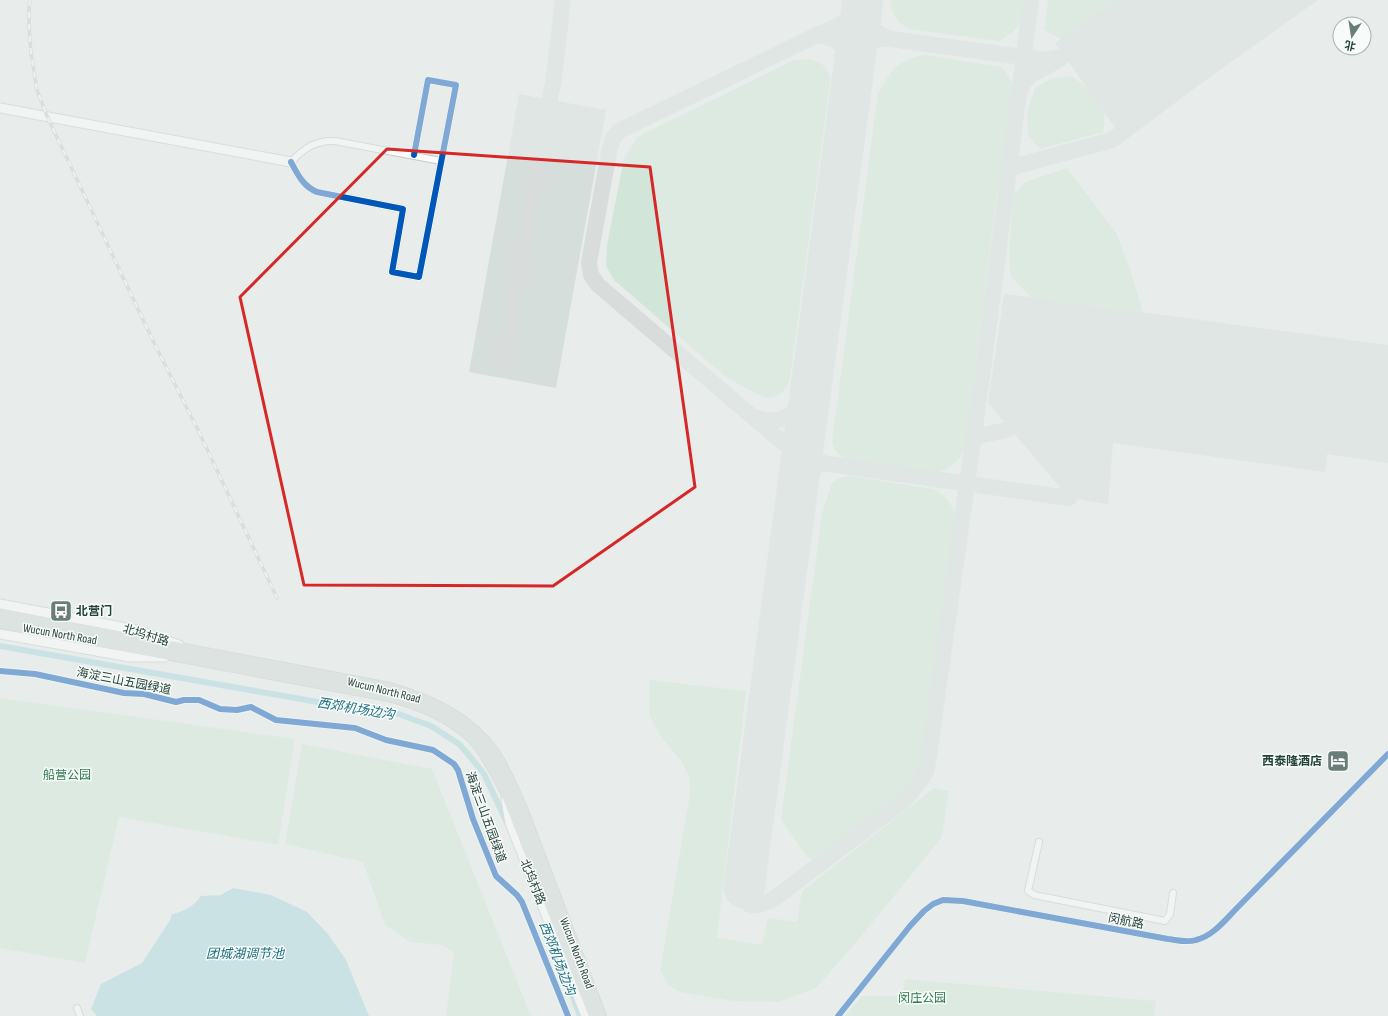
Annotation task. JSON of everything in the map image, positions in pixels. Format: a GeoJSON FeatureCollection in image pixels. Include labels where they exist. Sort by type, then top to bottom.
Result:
{"type":"FeatureCollection","features":[{"type":"Feature","properties":{"kind":"main road","name":"Wucun North Road"},"geometry":{"type":"LineString","coordinates":[[0,614],[390,688],[434,704],[458,717],[478,733],[495,754],[521,806],[601,1016]]}},
{"type":"Feature","properties":{"kind":"main road","name":"Wucun North Road"},"geometry":{"type":"LineString","coordinates":[[0,623],[388,696],[409,701],[432,710],[454,724],[473,739],[487,758],[505,790],[594,1016]]}},
{"type":"Feature","properties":{"kind":"street"},"geometry":{"type":"LineString","coordinates":[[291,162],[302,182],[310,189],[317,192],[403,209],[392,272],[419,277],[456,85],[428,80],[414,155]]}},
{"type":"Feature","properties":{"kind":"street"},"geometry":{"type":"LineString","coordinates":[[0,108],[291,162]]}},
{"type":"Feature","properties":{"kind":"street"},"geometry":{"type":"LineString","coordinates":[[291,162],[300,152],[317,142],[326,141],[335,141],[441,161]]}},
{"type":"Feature","properties":{"kind":"street","name":"北坞村路"},"geometry":{"type":"LineString","coordinates":[[0,604],[137,630],[198,651]]}},
{"type":"Feature","properties":{"kind":"street","name":"北坞村路"},"geometry":{"type":"LineString","coordinates":[[0,634],[130,657],[183,657]]}},
{"type":"Feature","properties":{"kind":"street","name":"闵航路"},"geometry":{"type":"LineString","coordinates":[[838,1016],[910,926],[933,904],[943,900],[963,901],[1168,940],[1196,940],[1207,936],[1237,908],[1388,754]]}},
{"type":"Feature","properties":{"kind":"street","name":"北坞村路"},"geometry":{"type":"LineString","coordinates":[[505,790],[510,823],[586,1016]]}},
{"type":"Feature","properties":{"kind":"street"},"geometry":{"type":"LineString","coordinates":[[1039,842],[1028,891],[1034,895],[1165,920],[1170,914],[1173,893]]}},
{"type":"Feature","properties":{"kind":"street"},"geometry":{"type":"LineString","coordinates":[[77,1008],[80,1016]]}},
{"type":"Feature","properties":{"kind":"highlighted area"},"geometry":{"type":"Polygon","coordinates":[[[387,149],[650,167],[695,487],[553,586],[304,585],[240,297],[387,149]]]}},
{"type":"Feature","properties":{"kind":"shaded area"},"geometry":{"type":"Polygon","coordinates":[[[1115,0],[1318,0],[1123,139],[1055,43],[1115,0]]]}},
{"type":"Feature","properties":{"kind":"shaded area"},"geometry":{"type":"Polygon","coordinates":[[[519,94],[606,110],[556,388],[469,372],[519,94]]]}},
{"type":"Feature","properties":{"kind":"shaded area"},"geometry":{"type":"Polygon","coordinates":[[[1004,294],[1388,345],[1388,463],[1327,454],[1325,472],[1113,443],[1108,504],[1069,498],[988,403],[1004,294]]]}},
{"type":"Feature","properties":{"kind":"green space"},"geometry":{"type":"Polygon","coordinates":[[[891,0],[1023,0],[1021,22],[1012,33],[999,41],[909,29],[901,24],[893,14],[891,0]]]}},
{"type":"Feature","properties":{"kind":"green space"},"geometry":{"type":"Polygon","coordinates":[[[1048,0],[1115,0],[1061,39],[1044,30],[1048,0]]]}},
{"type":"Feature","properties":{"kind":"green space"},"geometry":{"type":"Polygon","coordinates":[[[924,55],[1002,67],[1011,80],[1014,91],[996,202],[965,448],[960,458],[956,462],[944,470],[934,473],[847,462],[835,450],[832,442],[878,93],[891,72],[907,60],[924,55]]]}},
{"type":"Feature","properties":{"kind":"green space"},"geometry":{"type":"Polygon","coordinates":[[[811,59],[822,64],[831,76],[790,378],[787,387],[780,394],[772,398],[763,397],[727,378],[614,280],[606,266],[607,245],[624,159],[637,137],[794,60],[811,59]]]}},
{"type":"Feature","properties":{"kind":"green space"},"geometry":{"type":"Polygon","coordinates":[[[1072,76],[1087,88],[1105,112],[1103,132],[1040,149],[1028,135],[1027,112],[1035,88],[1051,79],[1072,76]]]}},
{"type":"Feature","properties":{"kind":"green space"},"geometry":{"type":"Polygon","coordinates":[[[1067,168],[1117,234],[1131,272],[1143,312],[1032,298],[1011,277],[1009,258],[1013,194],[1027,181],[1067,168]]]}},
{"type":"Feature","properties":{"kind":"green space"},"geometry":{"type":"Polygon","coordinates":[[[850,476],[933,489],[943,496],[953,508],[956,525],[922,763],[901,797],[820,859],[815,860],[807,857],[781,819],[822,514],[832,483],[839,478],[850,476]]]}},
{"type":"Feature","properties":{"kind":"green space"},"geometry":{"type":"Polygon","coordinates":[[[649,680],[746,691],[717,938],[762,945],[768,918],[797,922],[802,891],[934,788],[949,791],[942,837],[854,945],[816,988],[778,1002],[733,1001],[680,992],[668,985],[660,971],[690,794],[690,777],[681,761],[659,734],[650,716],[649,680]]]}},
{"type":"Feature","properties":{"kind":"green space","name":"船营公园"},"geometry":{"type":"Polygon","coordinates":[[[0,698],[295,739],[278,845],[119,817],[85,963],[0,948],[0,698]]]}},
{"type":"Feature","properties":{"kind":"green space"},"geometry":{"type":"Polygon","coordinates":[[[302,744],[432,769],[531,1016],[446,1016],[454,953],[443,945],[410,942],[385,925],[363,862],[285,844],[302,744]]]}},
{"type":"Feature","properties":{"kind":"green space","name":"闵庄公园"},"geometry":{"type":"Polygon","coordinates":[[[905,979],[1156,1001],[1154,1016],[845,1016],[862,996],[903,997],[905,979]]]}},
{"type":"Feature","properties":{"kind":"water","name":"团城湖调节池"},"geometry":{"type":"Polygon","coordinates":[[[233,888],[271,895],[307,912],[328,934],[346,960],[369,1016],[97,1016],[91,1009],[101,984],[142,963],[170,920],[172,914],[181,912],[188,908],[201,896],[221,895],[233,888]]]}},
{"type":"Feature","properties":{"kind":"waterway","name":"西郊机场边沟"},"geometry":{"type":"LineString","coordinates":[[0,646],[335,705],[370,708],[396,713],[431,726],[459,744],[484,774],[508,825]]}},
{"type":"Feature","properties":{"kind":"waterway","name":"西郊机场边沟"},"geometry":{"type":"LineString","coordinates":[[549,933],[580,1016]]}},
{"type":"Feature","properties":{"kind":"taxiway"},"geometry":{"type":"LineString","coordinates":[[504,359],[554,77],[563,0]]}},
{"type":"Feature","properties":{"kind":"taxiway"},"geometry":{"type":"LineString","coordinates":[[826,31],[852,16],[861,0]]}},
{"type":"Feature","properties":{"kind":"taxiway"},"geometry":{"type":"LineString","coordinates":[[744,888],[743,897],[745,902],[749,904],[763,904],[775,898],[902,802],[916,787],[927,769],[983,370],[1031,0]]}},
{"type":"Feature","properties":{"kind":"taxiway"},"geometry":{"type":"LineString","coordinates":[[1020,91],[1024,82],[1031,75],[1055,62],[1137,0]]}},
{"type":"Feature","properties":{"kind":"taxiway"},"geometry":{"type":"LineString","coordinates":[[1009,168],[1112,140],[1299,0]]}},
{"type":"Feature","properties":{"kind":"taxiway"},"geometry":{"type":"LineString","coordinates":[[822,36],[834,40],[844,46],[853,61],[854,68],[859,55],[865,46],[874,41],[888,38],[869,26],[862,5]]}},
{"type":"Feature","properties":{"kind":"taxiway"},"geometry":{"type":"LineString","coordinates":[[1060,57],[1045,60],[846,33],[837,32],[819,34],[619,131],[613,138],[610,147],[589,262],[591,275],[598,285],[801,458],[808,461],[1069,498]]}},
{"type":"Feature","properties":{"kind":"taxiway"},"geometry":{"type":"LineString","coordinates":[[974,437],[1006,430],[1151,324],[1168,328],[1218,396],[1232,419]]}},
{"type":"Feature","properties":{"kind":"taxiway"},"geometry":{"type":"LineString","coordinates":[[754,417],[764,420],[773,420],[787,416],[799,407],[810,392]]}},
{"type":"Feature","properties":{"kind":"taxiway"},"geometry":{"type":"LineString","coordinates":[[798,485],[809,472],[823,463],[812,456],[804,436]]}},
{"type":"Feature","properties":{"kind":"runway"},"geometry":{"type":"LineString","coordinates":[[744,888],[863,0]]}},
{"type":"Feature","properties":{"kind":"railway"},"geometry":{"type":"LineString","coordinates":[[30,0],[29,27],[31,53],[37,90],[47,116],[277,598]]}},
{"type":"Feature","properties":{"kind":"cycle path"},"geometry":{"type":"LineString","coordinates":[[291,162],[304,183],[312,190],[403,209],[392,272],[419,277],[456,85],[428,80],[414,155]]}},
{"type":"Feature","properties":{"kind":"cycle path","name":"海淀三山五园绿道"},"geometry":{"type":"LineString","coordinates":[[0,671],[35,674],[124,693],[144,694],[176,702],[184,700],[199,700],[220,709],[237,710],[251,707],[276,720],[355,728],[386,740],[433,750],[454,764],[458,770],[473,819],[496,876],[517,895],[522,902],[568,1016]]}},
{"type":"Feature","properties":{"kind":"cycle path"},"geometry":{"type":"LineString","coordinates":[[838,1016],[910,926],[924,911],[933,904],[943,900],[963,901],[1178,941],[1193,941],[1202,938],[1208,935],[1223,922],[1388,754]]}},
{"type":"Feature","properties":{"kind":"place","name":"北营门"},"geometry":{"type":"Point","coordinates":[61,611]}},
{"type":"Feature","properties":{"kind":"place","name":"西泰隆酒店"},"geometry":{"type":"Point","coordinates":[1338,761]}}]}
